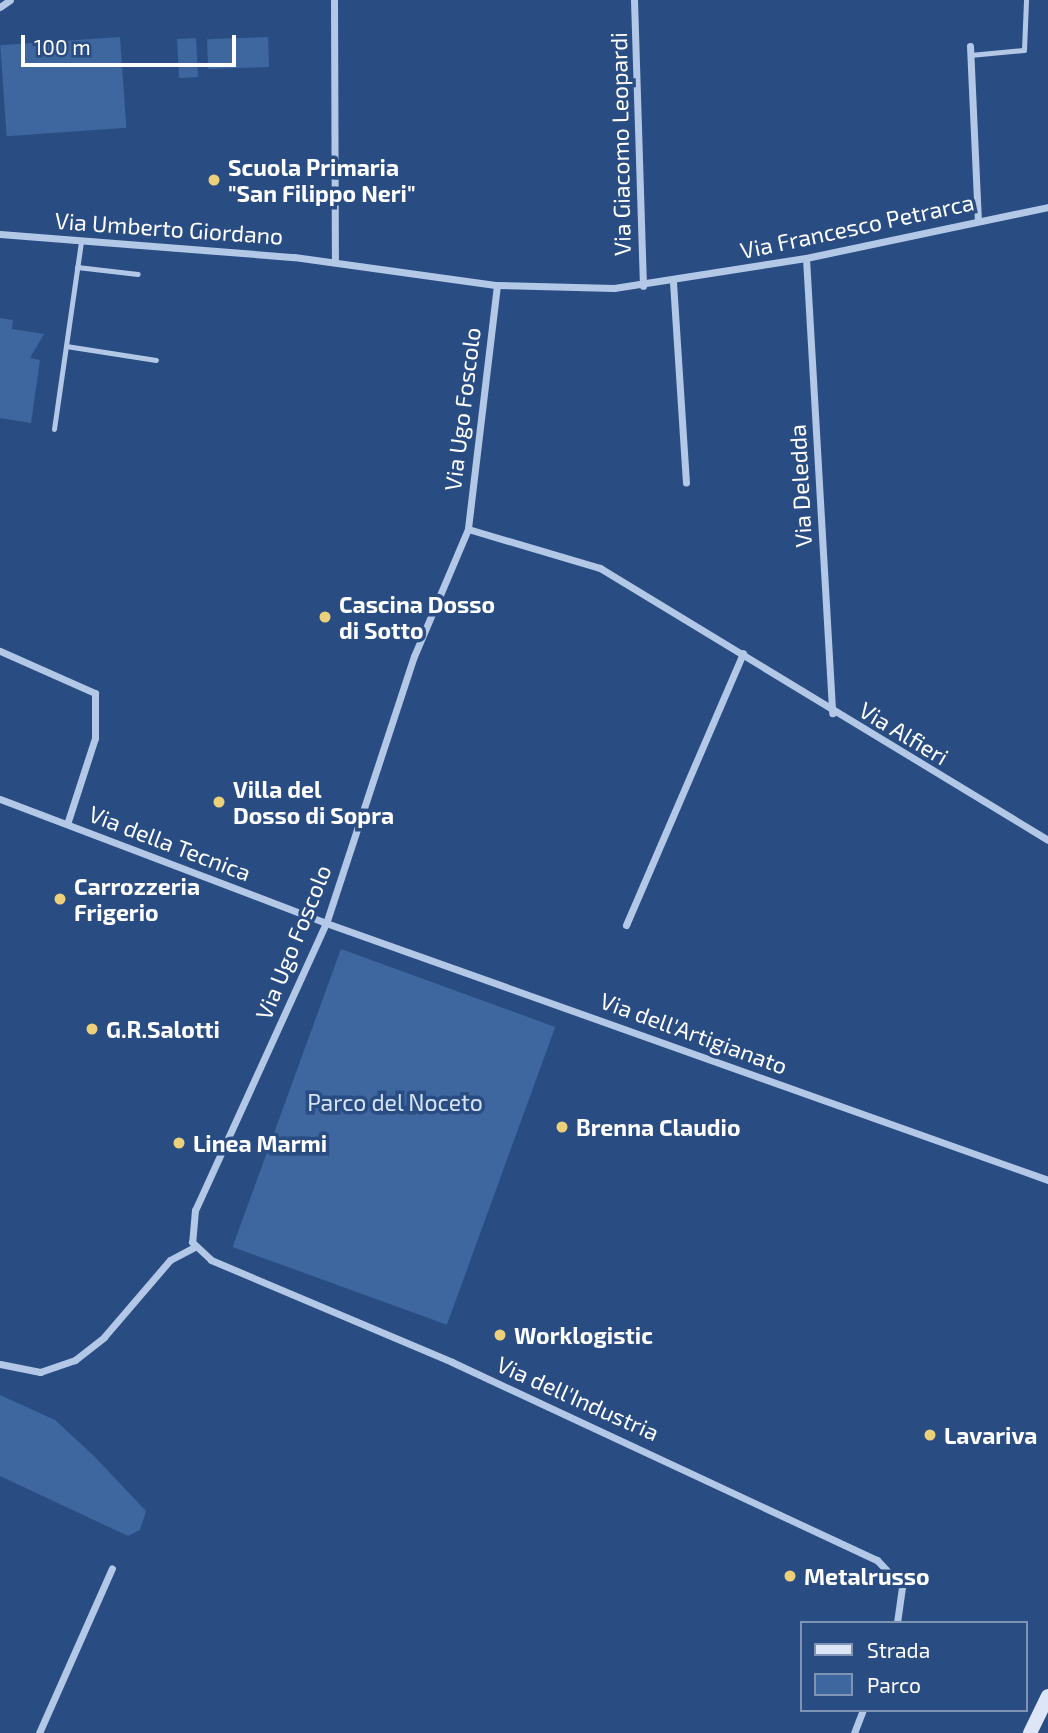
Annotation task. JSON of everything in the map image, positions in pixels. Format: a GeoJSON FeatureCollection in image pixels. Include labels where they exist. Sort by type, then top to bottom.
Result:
{"type":"FeatureCollection","features":[{"type":"Feature","properties":{"kind":"main road"},"geometry":{"type":"LineString","coordinates":[[1030,1733],[1048,1696]]}},
{"type":"Feature","properties":{"kind":"street"},"geometry":{"type":"LineString","coordinates":[[0,6],[10,0]]}},
{"type":"Feature","properties":{"kind":"street"},"geometry":{"type":"LineString","coordinates":[[334,0],[335,262]]}},
{"type":"Feature","properties":{"kind":"street","name":"Via Giacomo Leopardi"},"geometry":{"type":"LineString","coordinates":[[634,0],[643,286]]}},
{"type":"Feature","properties":{"kind":"street"},"geometry":{"type":"LineString","coordinates":[[970,46],[978,221]]}},
{"type":"Feature","properties":{"kind":"street","name":"Via Francesco Petrarca"},"geometry":{"type":"LineString","coordinates":[[335,262],[497,285],[643,286],[806,258],[1048,207]]}},
{"type":"Feature","properties":{"kind":"street","name":"Via Umberto Giordano"},"geometry":{"type":"LineString","coordinates":[[0,234],[335,262]]}},
{"type":"Feature","properties":{"kind":"street","name":"Via Deledda"},"geometry":{"type":"LineString","coordinates":[[806,258],[832,713]]}},
{"type":"Feature","properties":{"kind":"street"},"geometry":{"type":"LineString","coordinates":[[673,282],[686,483]]}},
{"type":"Feature","properties":{"kind":"street","name":"Via Ugo Foscolo"},"geometry":{"type":"LineString","coordinates":[[194,1247],[195,1210],[327,923],[410,667],[468,529],[497,285]]}},
{"type":"Feature","properties":{"kind":"street","name":"Via Alfieri"},"geometry":{"type":"LineString","coordinates":[[468,529],[600,568],[743,653],[832,713],[1048,840]]}},
{"type":"Feature","properties":{"kind":"street"},"geometry":{"type":"LineString","coordinates":[[0,651],[95,693],[95,738],[67,824]]}},
{"type":"Feature","properties":{"kind":"street"},"geometry":{"type":"LineString","coordinates":[[625,925],[743,653]]}},
{"type":"Feature","properties":{"kind":"street","name":"Via della Tecnica"},"geometry":{"type":"LineString","coordinates":[[0,799],[327,923]]}},
{"type":"Feature","properties":{"kind":"street","name":"Via dell'Artigianato"},"geometry":{"type":"LineString","coordinates":[[327,923],[1048,1180]]}},
{"type":"Feature","properties":{"kind":"street"},"geometry":{"type":"LineString","coordinates":[[0,1364],[40,1372],[75,1360],[104,1337],[170,1260],[194,1247]]}},
{"type":"Feature","properties":{"kind":"street","name":"Via dell'Industria"},"geometry":{"type":"LineString","coordinates":[[194,1247],[867,1555],[900,1581],[897,1621]]}},
{"type":"Feature","properties":{"kind":"street"},"geometry":{"type":"LineString","coordinates":[[39,1733],[112,1568]]}},
{"type":"Feature","properties":{"kind":"street"},"geometry":{"type":"LineString","coordinates":[[854,1733],[862,1712]]}},
{"type":"Feature","properties":{"kind":"lane"},"geometry":{"type":"LineString","coordinates":[[970,55],[1024,50],[1026,0]]}},
{"type":"Feature","properties":{"kind":"lane"},"geometry":{"type":"LineString","coordinates":[[54,429],[81,241]]}},
{"type":"Feature","properties":{"kind":"lane"},"geometry":{"type":"LineString","coordinates":[[77,267],[138,274]]}},
{"type":"Feature","properties":{"kind":"lane"},"geometry":{"type":"LineString","coordinates":[[66,346],[156,360]]}},
{"type":"Feature","properties":{"kind":"green space"},"geometry":{"type":"Polygon","coordinates":[[[120,37],[126,128],[7,136],[0,45],[120,37]]]}},
{"type":"Feature","properties":{"kind":"green space"},"geometry":{"type":"Polygon","coordinates":[[[268,37],[269,67],[208,69],[207,39],[268,37]]]}},
{"type":"Feature","properties":{"kind":"green space"},"geometry":{"type":"Polygon","coordinates":[[[196,38],[198,77],[179,78],[177,39],[196,38]]]}},
{"type":"Feature","properties":{"kind":"green space"},"geometry":{"type":"Polygon","coordinates":[[[0,318],[13,320],[12,329],[44,334],[30,358],[40,360],[31,423],[0,418],[0,318]]]}},
{"type":"Feature","properties":{"kind":"green space","name":"Parco del Noceto"},"geometry":{"type":"Polygon","coordinates":[[[341,949],[555,1027],[447,1325],[233,1247],[341,949]]]}},
{"type":"Feature","properties":{"kind":"green space"},"geometry":{"type":"Polygon","coordinates":[[[0,1395],[55,1420],[94,1456],[146,1511],[140,1530],[128,1536],[0,1476],[0,1395]]]}},
{"type":"Feature","properties":{"kind":"place","name":"Scuola Primaria \"San Filippo Neri\""},"geometry":{"type":"Point","coordinates":[214,180]}},
{"type":"Feature","properties":{"kind":"place","name":"Cascina Dosso di Sotto"},"geometry":{"type":"Point","coordinates":[325,617]}},
{"type":"Feature","properties":{"kind":"place","name":"Villa del Dosso di Sopra"},"geometry":{"type":"Point","coordinates":[219,802]}},
{"type":"Feature","properties":{"kind":"place","name":"Carrozzeria Frigerio"},"geometry":{"type":"Point","coordinates":[60,899]}},
{"type":"Feature","properties":{"kind":"place","name":"G.R.Salotti"},"geometry":{"type":"Point","coordinates":[92,1029]}},
{"type":"Feature","properties":{"kind":"place","name":"Brenna Claudio"},"geometry":{"type":"Point","coordinates":[562,1127]}},
{"type":"Feature","properties":{"kind":"place","name":"Linea Marmi"},"geometry":{"type":"Point","coordinates":[179,1143]}},
{"type":"Feature","properties":{"kind":"place","name":"Worklogistic"},"geometry":{"type":"Point","coordinates":[500,1335]}},
{"type":"Feature","properties":{"kind":"place","name":"Lavariva"},"geometry":{"type":"Point","coordinates":[930,1435]}},
{"type":"Feature","properties":{"kind":"place","name":"Metalrusso"},"geometry":{"type":"Point","coordinates":[790,1576]}}]}
